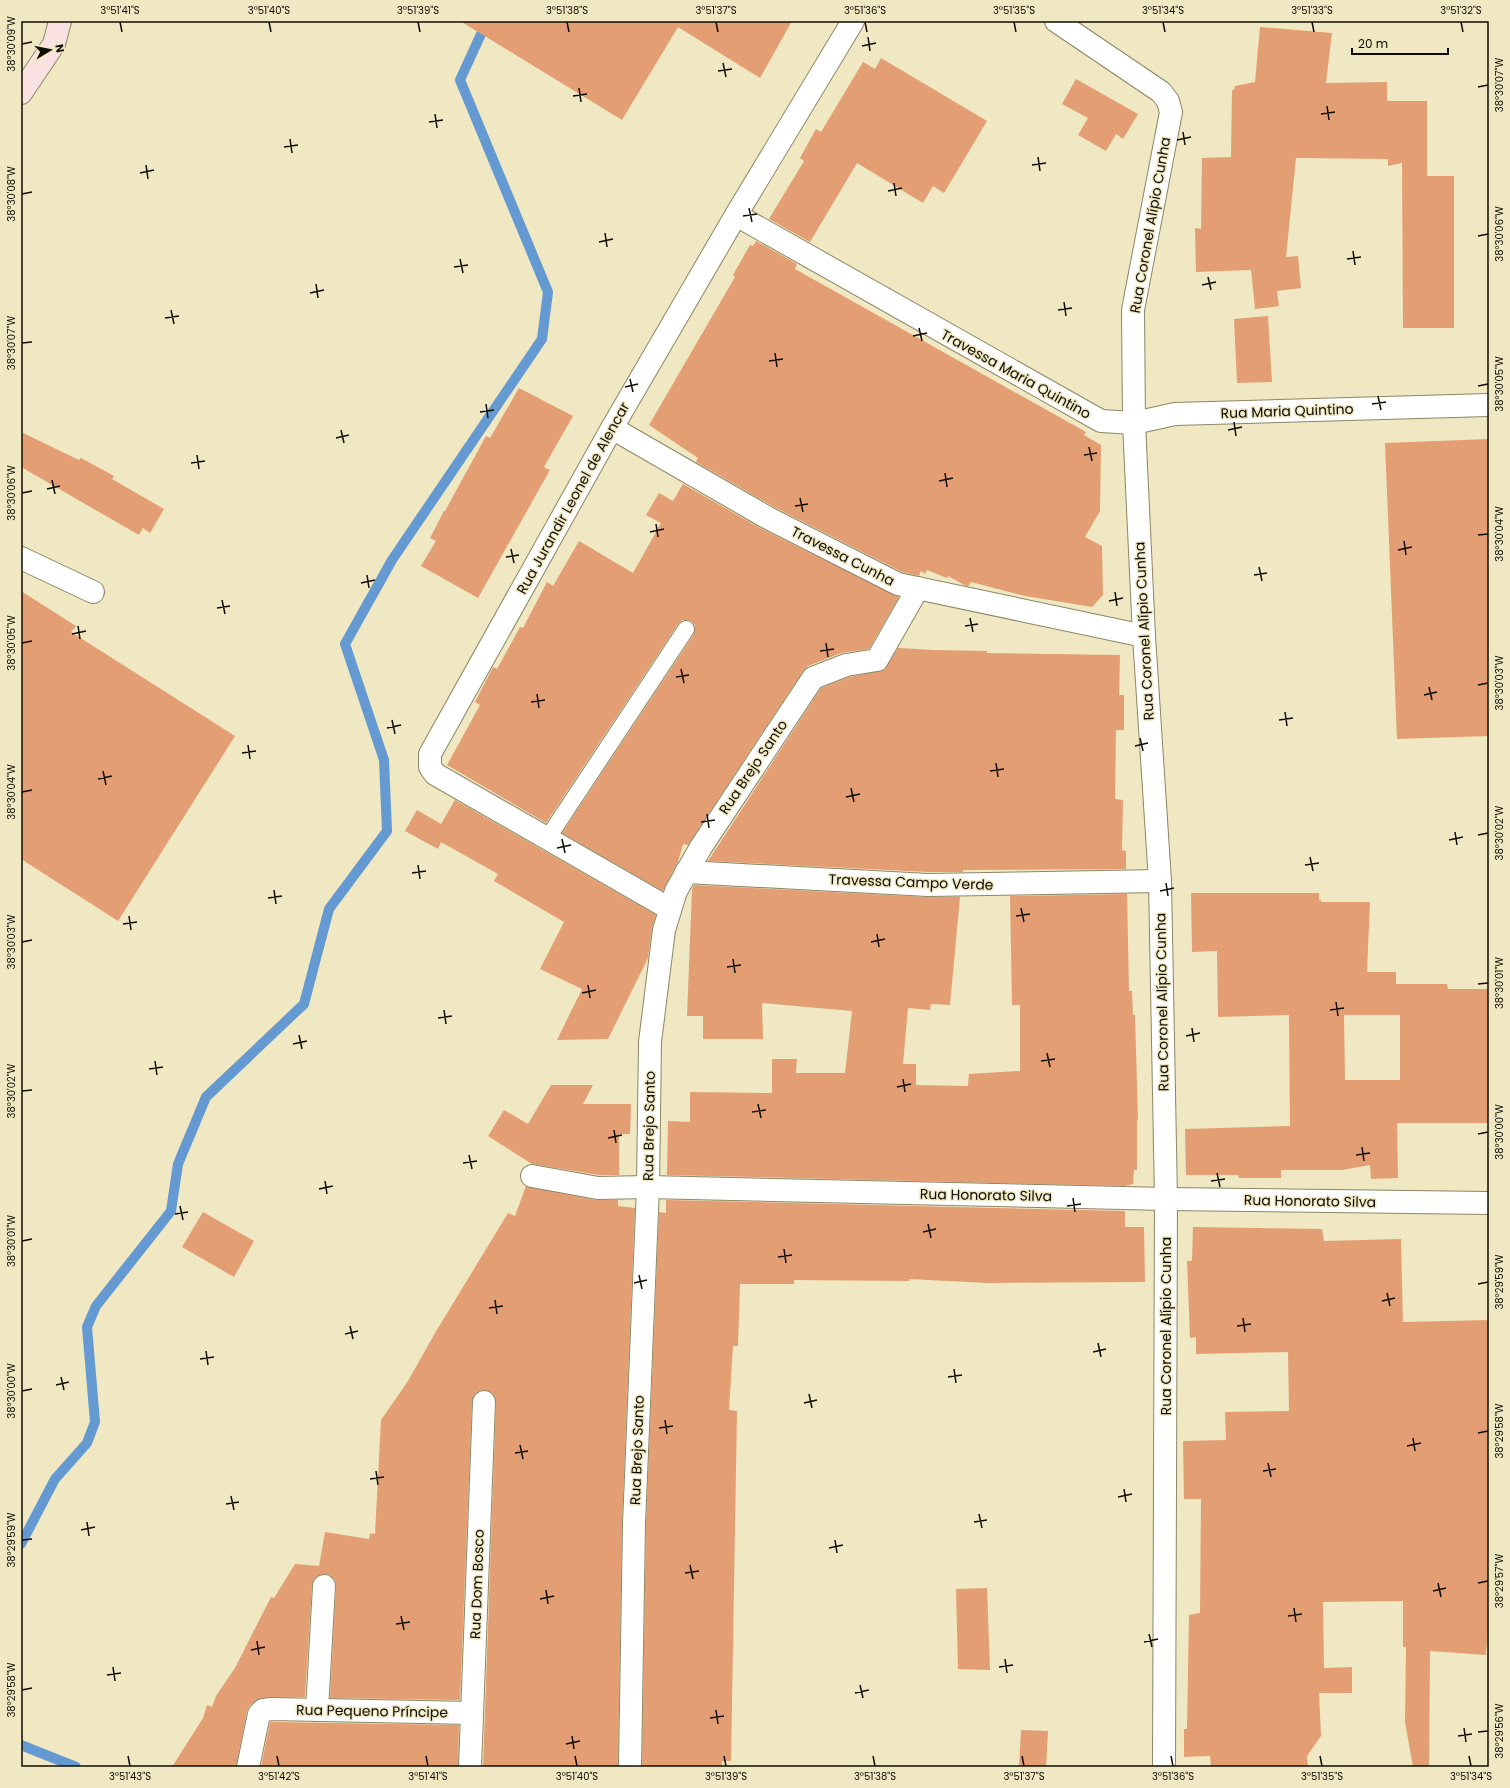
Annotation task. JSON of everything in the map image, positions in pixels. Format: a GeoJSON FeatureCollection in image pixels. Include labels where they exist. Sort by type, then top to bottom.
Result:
{"type":"FeatureCollection","features":[{"type":"Feature","properties":{"kind":"street"},"geometry":{"type":"LineString","coordinates":[[21,93],[54,44],[60,21]]}},
{"type":"Feature","properties":{"kind":"street","name":"Rua Jurandir Leonel de Alencar"},"geometry":{"type":"LineString","coordinates":[[547,839],[435,774],[430,767],[430,754],[612,428],[736,215],[853,21]]}},
{"type":"Feature","properties":{"kind":"street","name":"Rua Coronel Alípio Cunha"},"geometry":{"type":"LineString","coordinates":[[1056,21],[1161,92],[1168,101],[1171,112],[1133,310],[1134,423],[1144,636],[1160,881],[1166,1199],[1164,1767]]}},
{"type":"Feature","properties":{"kind":"street","name":"Travessa Maria Quintino"},"geometry":{"type":"LineString","coordinates":[[736,215],[1101,422],[1134,423]]}},
{"type":"Feature","properties":{"kind":"street","name":"Rua Maria Quintino"},"geometry":{"type":"LineString","coordinates":[[1134,423],[1175,414],[1489,405]]}},
{"type":"Feature","properties":{"kind":"street","name":"Travessa Cunha"},"geometry":{"type":"LineString","coordinates":[[612,428],[768,518],[898,584],[1144,636]]}},
{"type":"Feature","properties":{"kind":"street"},"geometry":{"type":"LineString","coordinates":[[21,558],[93,592]]}},
{"type":"Feature","properties":{"kind":"street","name":"Rua Brejo Santo"},"geometry":{"type":"LineString","coordinates":[[630,1767],[634,1524],[648,1187],[650,1042],[664,930],[670,909],[686,872],[813,678],[846,665],[877,660],[918,588]]}},
{"type":"Feature","properties":{"kind":"street"},"geometry":{"type":"LineString","coordinates":[[547,839],[670,909]]}},
{"type":"Feature","properties":{"kind":"street","name":"Travessa Campo Verde"},"geometry":{"type":"LineString","coordinates":[[686,872],[928,885],[1160,881]]}},
{"type":"Feature","properties":{"kind":"street","name":"Rua Honorato Silva"},"geometry":{"type":"LineString","coordinates":[[532,1176],[598,1188],[648,1187],[1166,1199],[1489,1203]]}},
{"type":"Feature","properties":{"kind":"street","name":"Rua Dom Bosco"},"geometry":{"type":"LineString","coordinates":[[470,1767],[484,1402]]}},
{"type":"Feature","properties":{"kind":"street"},"geometry":{"type":"LineString","coordinates":[[317,1710],[324,1586]]}},
{"type":"Feature","properties":{"kind":"street","name":"Rua Pequeno Príncipe"},"geometry":{"type":"LineString","coordinates":[[248,1767],[259,1714],[263,1710],[272,1708],[472,1713]]}},
{"type":"Feature","properties":{"kind":"lane"},"geometry":{"type":"LineString","coordinates":[[547,839],[686,629]]}},
{"type":"Feature","properties":{"kind":"building"},"geometry":{"type":"Polygon","coordinates":[[[460,21],[792,21],[760,78],[678,27],[622,120],[460,21]]]}},
{"type":"Feature","properties":{"kind":"building"},"geometry":{"type":"Polygon","coordinates":[[[1260,27],[1332,33],[1326,83],[1387,82],[1387,101],[1427,101],[1427,176],[1454,176],[1454,328],[1403,328],[1402,163],[1388,166],[1388,159],[1296,158],[1286,257],[1298,256],[1301,288],[1277,291],[1279,306],[1255,309],[1251,270],[1196,272],[1195,228],[1201,229],[1202,158],[1231,157],[1232,90],[1234,90],[1235,86],[1255,82],[1260,27]]]}},
{"type":"Feature","properties":{"kind":"building"},"geometry":{"type":"Polygon","coordinates":[[[881,58],[987,121],[944,193],[933,186],[923,203],[857,163],[810,242],[769,219],[804,161],[800,158],[816,129],[821,132],[863,62],[875,69],[881,58]]]}},
{"type":"Feature","properties":{"kind":"building"},"geometry":{"type":"Polygon","coordinates":[[[1076,79],[1138,114],[1123,139],[1116,134],[1106,151],[1078,135],[1088,118],[1062,104],[1076,79]]]}},
{"type":"Feature","properties":{"kind":"building"},"geometry":{"type":"Polygon","coordinates":[[[756,241],[797,264],[795,269],[1086,432],[1084,435],[1101,445],[1100,511],[1085,537],[1102,546],[1103,595],[1092,607],[1025,596],[971,582],[968,586],[966,586],[948,576],[947,578],[927,570],[925,574],[921,571],[919,576],[902,572],[774,507],[696,462],[698,458],[649,425],[735,277],[733,275],[750,245],[753,246],[756,241]]]}},
{"type":"Feature","properties":{"kind":"building"},"geometry":{"type":"Polygon","coordinates":[[[1268,316],[1272,382],[1237,383],[1234,319],[1268,316]]]}},
{"type":"Feature","properties":{"kind":"building"},"geometry":{"type":"Polygon","coordinates":[[[519,388],[573,416],[544,467],[550,470],[478,598],[421,566],[436,541],[430,538],[444,511],[486,436],[490,438],[519,388]]]}},
{"type":"Feature","properties":{"kind":"building"},"geometry":{"type":"Polygon","coordinates":[[[21,432],[79,460],[81,458],[114,476],[112,479],[164,509],[150,533],[143,528],[139,535],[21,467],[21,432]]]}},
{"type":"Feature","properties":{"kind":"building"},"geometry":{"type":"Polygon","coordinates":[[[1489,439],[1489,736],[1397,739],[1385,443],[1489,439]]]}},
{"type":"Feature","properties":{"kind":"building"},"geometry":{"type":"Polygon","coordinates":[[[683,484],[762,529],[899,597],[869,649],[841,653],[808,666],[803,671],[688,845],[683,844],[678,862],[663,891],[562,833],[694,634],[695,625],[691,621],[682,620],[678,624],[546,823],[447,765],[480,705],[475,702],[493,667],[497,669],[520,627],[523,628],[547,582],[553,586],[579,541],[633,573],[661,523],[646,515],[659,493],[673,501],[683,484]]]}},
{"type":"Feature","properties":{"kind":"building"},"geometry":{"type":"Polygon","coordinates":[[[21,591],[76,626],[71,632],[235,736],[118,921],[21,859],[21,591]]]}},
{"type":"Feature","properties":{"kind":"building"},"geometry":{"type":"Polygon","coordinates":[[[898,648],[987,651],[987,653],[1120,655],[1119,695],[1124,695],[1124,730],[1116,730],[1115,799],[1123,800],[1122,850],[1126,851],[1126,869],[963,870],[963,872],[928,872],[708,861],[821,688],[849,677],[884,670],[898,648]]]}},
{"type":"Feature","properties":{"kind":"building"},"geometry":{"type":"Polygon","coordinates":[[[455,800],[656,915],[652,928],[648,958],[608,1039],[557,1040],[582,989],[540,969],[564,922],[494,881],[498,874],[441,842],[438,849],[405,831],[417,810],[441,824],[455,800]]]}},
{"type":"Feature","properties":{"kind":"building"},"geometry":{"type":"Polygon","coordinates":[[[694,885],[927,897],[960,897],[950,1005],[931,1004],[930,1010],[908,1008],[903,1064],[916,1064],[916,1085],[968,1086],[969,1074],[1020,1071],[1020,1005],[1012,1005],[1010,896],[1127,894],[1129,991],[1132,991],[1133,1015],[1135,1015],[1138,1120],[1137,1170],[1134,1170],[1133,1184],[1125,1186],[667,1175],[668,1121],[690,1122],[690,1092],[772,1093],[772,1059],[797,1059],[796,1073],[845,1073],[852,1011],[762,1003],[763,1039],[703,1039],[703,1016],[687,1016],[692,889],[694,885]]]}},
{"type":"Feature","properties":{"kind":"building"},"geometry":{"type":"Polygon","coordinates":[[[1191,893],[1319,893],[1319,900],[1321,900],[1321,902],[1370,902],[1367,972],[1396,972],[1396,984],[1447,984],[1448,989],[1489,989],[1489,1123],[1397,1123],[1398,1178],[1371,1179],[1370,1165],[1342,1170],[1281,1170],[1281,1178],[1239,1178],[1238,1175],[1186,1175],[1185,1129],[1290,1126],[1289,1015],[1218,1017],[1217,951],[1192,952],[1191,893]],[[1344,1015],[1345,1080],[1400,1080],[1400,1015],[1344,1015]]]}},
{"type":"Feature","properties":{"kind":"building"},"geometry":{"type":"Polygon","coordinates":[[[551,1085],[593,1085],[583,1104],[631,1104],[630,1134],[619,1134],[619,1175],[599,1175],[532,1164],[488,1136],[504,1110],[528,1124],[551,1085]]]}},
{"type":"Feature","properties":{"kind":"building"},"geometry":{"type":"Polygon","coordinates":[[[526,1186],[596,1200],[618,1200],[618,1206],[635,1208],[622,1524],[618,1767],[483,1767],[496,1402],[495,1397],[491,1392],[484,1390],[478,1391],[474,1395],[472,1402],[460,1700],[330,1698],[336,1586],[335,1580],[330,1575],[319,1575],[314,1579],[312,1585],[305,1697],[262,1698],[250,1705],[247,1711],[236,1767],[172,1767],[203,1718],[207,1705],[212,1707],[216,1696],[235,1668],[271,1597],[274,1598],[295,1564],[319,1566],[325,1532],[369,1539],[370,1533],[375,1534],[381,1420],[408,1381],[435,1333],[508,1213],[515,1216],[526,1186]]]}},
{"type":"Feature","properties":{"kind":"building"},"geometry":{"type":"Polygon","coordinates":[[[666,1200],[1125,1211],[1125,1227],[1144,1227],[1145,1282],[987,1283],[909,1279],[909,1281],[794,1280],[794,1284],[740,1284],[738,1346],[733,1346],[729,1410],[737,1411],[731,1761],[722,1761],[722,1766],[720,1767],[642,1767],[646,1524],[659,1212],[666,1213],[666,1200]]]}},
{"type":"Feature","properties":{"kind":"building"},"geometry":{"type":"Polygon","coordinates":[[[203,1212],[254,1241],[234,1277],[182,1247],[203,1212]]]}},
{"type":"Feature","properties":{"kind":"building"},"geometry":{"type":"Polygon","coordinates":[[[1193,1227],[1322,1229],[1324,1241],[1401,1239],[1403,1322],[1489,1320],[1489,1616],[1486,1655],[1430,1651],[1429,1767],[1413,1767],[1405,1722],[1406,1647],[1403,1647],[1403,1601],[1323,1602],[1324,1668],[1352,1667],[1352,1693],[1319,1693],[1321,1736],[1307,1756],[1308,1767],[1211,1767],[1210,1756],[1184,1757],[1184,1729],[1187,1729],[1189,1615],[1200,1613],[1201,1499],[1184,1499],[1183,1441],[1226,1440],[1225,1412],[1289,1411],[1288,1352],[1196,1354],[1196,1337],[1190,1338],[1187,1261],[1192,1261],[1193,1227]]]}},
{"type":"Feature","properties":{"kind":"building"},"geometry":{"type":"Polygon","coordinates":[[[987,1588],[990,1670],[958,1669],[956,1589],[987,1588]]]}},
{"type":"Feature","properties":{"kind":"building"},"geometry":{"type":"Polygon","coordinates":[[[270,1722],[459,1725],[458,1767],[261,1767],[270,1722]]]}},
{"type":"Feature","properties":{"kind":"building"},"geometry":{"type":"Polygon","coordinates":[[[1021,1730],[1048,1731],[1046,1767],[1019,1767],[1021,1730]]]}},
{"type":"Feature","properties":{"kind":"waterway"},"geometry":{"type":"LineString","coordinates":[[21,1544],[55,1479],[87,1443],[95,1422],[87,1327],[96,1306],[171,1211],[178,1164],[206,1097],[304,1004],[329,909],[387,831],[384,760],[345,644],[392,560],[542,339],[548,292],[460,80],[487,21]]}},
{"type":"Feature","properties":{"kind":"waterway"},"geometry":{"type":"LineString","coordinates":[[21,1745],[76,1767]]}}]}
